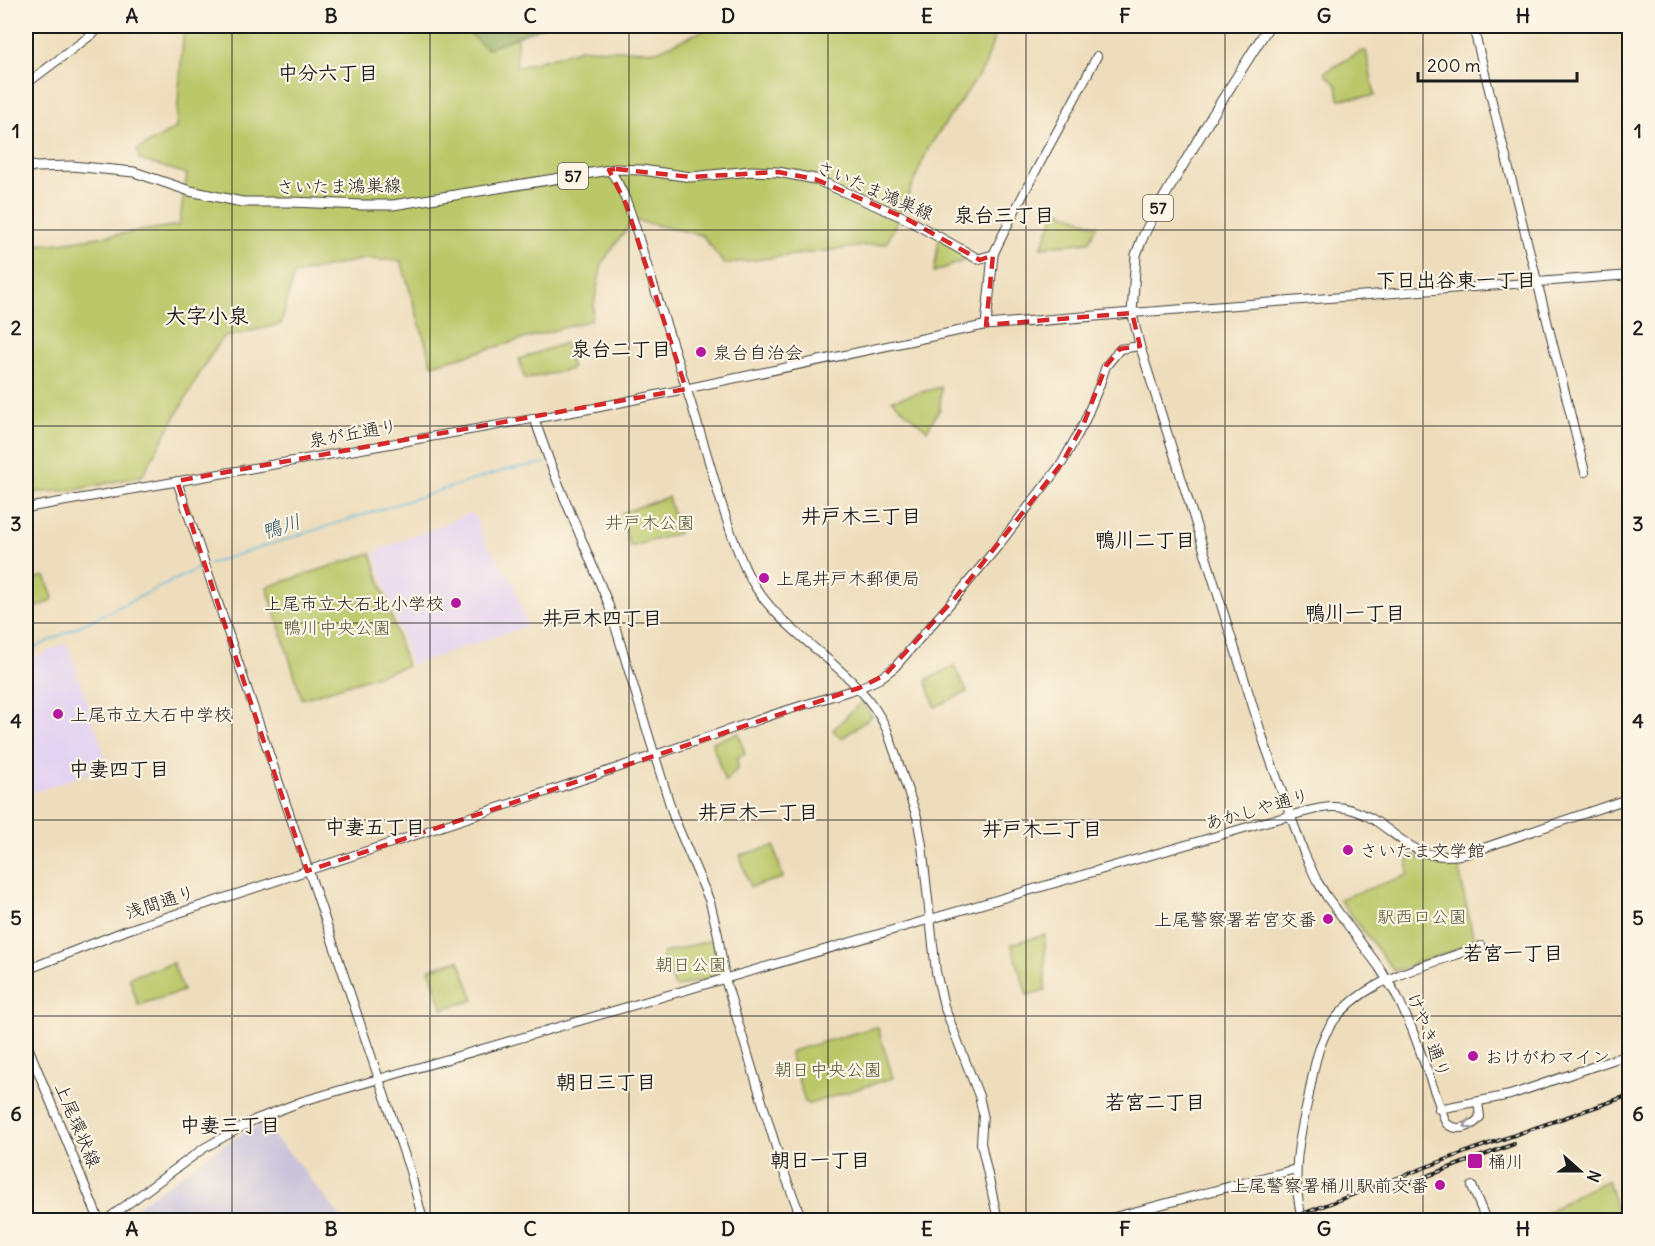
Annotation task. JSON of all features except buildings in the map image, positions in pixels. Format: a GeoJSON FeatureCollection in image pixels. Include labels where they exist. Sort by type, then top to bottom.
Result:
{"type":"FeatureCollection","features":[{"type":"Feature","properties":{"kind":"main road","name":"57"},"geometry":{"type":"LineString","coordinates":[[1132,313],[1136,255],[1142,239],[1153,216],[1212,116],[1269,26]]}},
{"type":"Feature","properties":{"kind":"main road","name":"さいたま鴻巣線"},"geometry":{"type":"LineString","coordinates":[[26,165],[72,166],[134,172],[189,191],[242,202],[362,206],[393,205],[609,170],[642,170],[690,177],[751,171],[778,172],[815,179],[906,218],[978,259],[993,255]]}},
{"type":"Feature","properties":{"kind":"main road"},"geometry":{"type":"LineString","coordinates":[[993,255],[986,325],[1132,313]]}},
{"type":"Feature","properties":{"kind":"street"},"geometry":{"type":"LineString","coordinates":[[26,84],[103,26]]}},
{"type":"Feature","properties":{"kind":"street"},"geometry":{"type":"LineString","coordinates":[[1473,26],[1585,472]]}},
{"type":"Feature","properties":{"kind":"street"},"geometry":{"type":"LineString","coordinates":[[993,255],[1011,216],[1063,123],[1096,56]]}},
{"type":"Feature","properties":{"kind":"street"},"geometry":{"type":"LineString","coordinates":[[609,170],[616,177],[626,204],[727,522],[746,571],[767,604],[859,688],[881,717],[917,817],[936,972],[944,1006],[973,1080],[983,1114],[981,1143],[998,1221]]}},
{"type":"Feature","properties":{"kind":"street"},"geometry":{"type":"LineString","coordinates":[[1132,313],[1629,275]]}},
{"type":"Feature","properties":{"kind":"street","name":"けやき通り"},"geometry":{"type":"LineString","coordinates":[[1132,313],[1140,346],[1291,817],[1317,881],[1388,980],[1402,1006],[1440,1109]]}},
{"type":"Feature","properties":{"kind":"street","name":"泉が丘通り"},"geometry":{"type":"LineString","coordinates":[[26,508],[534,418],[686,389],[986,325]]}},
{"type":"Feature","properties":{"kind":"street","name":"浅間通り"},"geometry":{"type":"LineString","coordinates":[[26,970],[127,930],[561,788],[654,754],[859,688],[879,679],[895,667],[998,546],[1062,463],[1084,423],[1106,366],[1120,349],[1140,346]]}},
{"type":"Feature","properties":{"kind":"street"},"geometry":{"type":"LineString","coordinates":[[534,418],[552,468],[608,603],[674,818],[710,902],[725,979],[782,1167],[802,1221]]}},
{"type":"Feature","properties":{"kind":"street"},"geometry":{"type":"LineString","coordinates":[[177,481],[377,1079],[410,1171],[423,1221]]}},
{"type":"Feature","properties":{"kind":"street","name":"あかしや通り"},"geometry":{"type":"LineString","coordinates":[[106,1221],[204,1148],[254,1120],[303,1101],[1272,820],[1326,807],[1347,809],[1367,817],[1410,848],[1431,855],[1450,856],[1466,854],[1629,798]]}},
{"type":"Feature","properties":{"kind":"street"},"geometry":{"type":"LineString","coordinates":[[1302,1221],[1296,1154],[1317,1061],[1326,1033],[1350,1005],[1366,992],[1388,980],[1481,946]]}},
{"type":"Feature","properties":{"kind":"street","name":"上尾環状線"},"geometry":{"type":"LineString","coordinates":[[26,1042],[99,1221]]}},
{"type":"Feature","properties":{"kind":"street"},"geometry":{"type":"LineString","coordinates":[[1478,1102],[1480,1113],[1478,1120],[1460,1128],[1448,1126],[1440,1109],[1525,1090],[1629,1054]]}},
{"type":"Feature","properties":{"kind":"street"},"geometry":{"type":"LineString","coordinates":[[1103,1221],[1296,1169]]}},
{"type":"Feature","properties":{"kind":"street"},"geometry":{"type":"LineString","coordinates":[[1472,1186],[1486,1221]]}},
{"type":"Feature","properties":{"kind":"highlighted area"},"geometry":{"type":"Polygon","coordinates":[[[609,170],[691,177],[778,172],[815,179],[905,218],[980,260],[993,255],[986,325],[1132,313],[1140,346],[1120,349],[1106,366],[1084,423],[1062,463],[955,598],[885,675],[859,688],[307,871],[177,481],[686,389],[626,204],[609,170]]]}},
{"type":"Feature","properties":{"kind":"shaded area","name":"上尾市立大石北小学校"},"geometry":{"type":"Polygon","coordinates":[[[471,513],[474,515],[484,540],[513,581],[527,626],[411,665],[375,554],[377,551],[471,513]]]}},
{"type":"Feature","properties":{"kind":"shaded area","name":"上尾市立大石中学校"},"geometry":{"type":"Polygon","coordinates":[[[65,643],[68,645],[108,766],[26,795],[26,662],[65,643]]]}},
{"type":"Feature","properties":{"kind":"shaded area"},"geometry":{"type":"Polygon","coordinates":[[[260,1125],[264,1126],[292,1156],[343,1220],[118,1220],[226,1143],[260,1125]]]}},
{"type":"Feature","properties":{"kind":"green space"},"geometry":{"type":"Polygon","coordinates":[[[184,26],[518,26],[516,68],[581,49],[657,51],[713,26],[998,26],[985,66],[929,147],[887,243],[724,264],[702,235],[633,220],[602,263],[591,320],[432,365],[401,261],[365,259],[294,274],[281,324],[222,338],[142,476],[75,490],[26,493],[26,245],[53,244],[179,225],[187,174],[140,160],[137,150],[176,128],[184,26]]]}},
{"type":"Feature","properties":{"kind":"green space"},"geometry":{"type":"Polygon","coordinates":[[[461,26],[544,26],[487,49],[461,26]]]}},
{"type":"Feature","properties":{"kind":"green space"},"geometry":{"type":"Polygon","coordinates":[[[1366,51],[1375,96],[1339,99],[1337,85],[1325,72],[1360,52],[1366,51]]]}},
{"type":"Feature","properties":{"kind":"green space"},"geometry":{"type":"Polygon","coordinates":[[[1057,210],[1097,226],[1089,242],[1041,247],[1057,210]]]}},
{"type":"Feature","properties":{"kind":"green space"},"geometry":{"type":"Polygon","coordinates":[[[939,238],[973,257],[934,272],[939,238]]]}},
{"type":"Feature","properties":{"kind":"green space"},"geometry":{"type":"Polygon","coordinates":[[[565,343],[572,369],[525,379],[519,359],[565,343]]]}},
{"type":"Feature","properties":{"kind":"green space"},"geometry":{"type":"Polygon","coordinates":[[[941,387],[940,409],[927,430],[892,400],[941,387]]]}},
{"type":"Feature","properties":{"kind":"green space","name":"井戸木公園"},"geometry":{"type":"Polygon","coordinates":[[[668,497],[679,533],[630,547],[621,513],[668,497]]]}},
{"type":"Feature","properties":{"kind":"green space","name":"鴨川中央公園"},"geometry":{"type":"Polygon","coordinates":[[[371,553],[407,666],[302,699],[267,587],[371,553]]]}},
{"type":"Feature","properties":{"kind":"green space"},"geometry":{"type":"Polygon","coordinates":[[[43,576],[46,578],[53,598],[26,612],[26,582],[43,576]]]}},
{"type":"Feature","properties":{"kind":"green space"},"geometry":{"type":"Polygon","coordinates":[[[954,666],[967,692],[935,707],[926,680],[954,666]]]}},
{"type":"Feature","properties":{"kind":"green space"},"geometry":{"type":"Polygon","coordinates":[[[861,702],[872,716],[841,739],[833,730],[861,702]]]}},
{"type":"Feature","properties":{"kind":"green space"},"geometry":{"type":"Polygon","coordinates":[[[739,733],[745,754],[737,758],[738,768],[725,782],[712,742],[739,733]]]}},
{"type":"Feature","properties":{"kind":"green space"},"geometry":{"type":"Polygon","coordinates":[[[774,846],[783,878],[750,887],[740,855],[774,846]]]}},
{"type":"Feature","properties":{"kind":"green space","name":"駅西口公園"},"geometry":{"type":"Polygon","coordinates":[[[1408,854],[1428,861],[1458,861],[1474,941],[1472,944],[1394,971],[1339,899],[1408,875],[1408,854]]]}},
{"type":"Feature","properties":{"kind":"green space"},"geometry":{"type":"Polygon","coordinates":[[[1045,935],[1045,990],[1027,995],[1011,944],[1045,935]]]}},
{"type":"Feature","properties":{"kind":"green space","name":"朝日公園"},"geometry":{"type":"Polygon","coordinates":[[[712,940],[719,970],[715,976],[674,986],[662,956],[663,953],[712,940]]]}},
{"type":"Feature","properties":{"kind":"green space"},"geometry":{"type":"Polygon","coordinates":[[[459,960],[474,1000],[443,1009],[429,969],[459,960]]]}},
{"type":"Feature","properties":{"kind":"green space"},"geometry":{"type":"Polygon","coordinates":[[[173,963],[183,991],[138,1005],[129,977],[173,963]]]}},
{"type":"Feature","properties":{"kind":"green space","name":"朝日中央公園"},"geometry":{"type":"Polygon","coordinates":[[[876,1027],[893,1078],[809,1104],[805,1102],[791,1051],[876,1027]]]}},
{"type":"Feature","properties":{"kind":"green space"},"geometry":{"type":"Polygon","coordinates":[[[1608,1180],[1620,1220],[1548,1220],[1546,1213],[1608,1180]]]}},
{"type":"Feature","properties":{"kind":"waterway","name":"鴨川"},"geometry":{"type":"LineString","coordinates":[[208,564],[505,470],[545,463]]}},
{"type":"Feature","properties":{"kind":"waterway","name":"鴨川"},"geometry":{"type":"LineString","coordinates":[[26,652],[201,567]]}},
{"type":"Feature","properties":{"kind":"railway"},"geometry":{"type":"LineString","coordinates":[[1286,1220],[1474,1149],[1630,1095]]}},
{"type":"Feature","properties":{"kind":"railway"},"geometry":{"type":"LineString","coordinates":[[1395,1188],[1514,1144]]}},
{"type":"Feature","properties":{"kind":"place","name":"泉台自治会"},"geometry":{"type":"Point","coordinates":[701,352]}},
{"type":"Feature","properties":{"kind":"place","name":"上尾井戸木郵便局"},"geometry":{"type":"Point","coordinates":[764,578]}},
{"type":"Feature","properties":{"kind":"place","name":"上尾市立大石北小学校"},"geometry":{"type":"Point","coordinates":[456,603]}},
{"type":"Feature","properties":{"kind":"place","name":"上尾市立大石中学校"},"geometry":{"type":"Point","coordinates":[58,714]}},
{"type":"Feature","properties":{"kind":"place","name":"さいたま文学館"},"geometry":{"type":"Point","coordinates":[1348,850]}},
{"type":"Feature","properties":{"kind":"place","name":"上尾警察署若宮交番"},"geometry":{"type":"Point","coordinates":[1328,919]}},
{"type":"Feature","properties":{"kind":"place","name":"おけがわマイン"},"geometry":{"type":"Point","coordinates":[1473,1056]}},
{"type":"Feature","properties":{"kind":"place","name":"桶川"},"geometry":{"type":"Point","coordinates":[1475,1161]}},
{"type":"Feature","properties":{"kind":"place","name":"上尾警察署桶川駅前交番"},"geometry":{"type":"Point","coordinates":[1440,1185]}},
{"type":"Feature","properties":{"kind":"district","name":"中分六丁目"},"geometry":{"type":"Point","coordinates":[328,72]}},
{"type":"Feature","properties":{"kind":"district","name":"泉台三丁目"},"geometry":{"type":"Point","coordinates":[1004,214]}},
{"type":"Feature","properties":{"kind":"district","name":"下日出谷東一丁目"},"geometry":{"type":"Point","coordinates":[1456,279]}},
{"type":"Feature","properties":{"kind":"district","name":"大字小泉"},"geometry":{"type":"Point","coordinates":[207,315]}},
{"type":"Feature","properties":{"kind":"district","name":"泉台二丁目"},"geometry":{"type":"Point","coordinates":[621,348]}},
{"type":"Feature","properties":{"kind":"district","name":"井戸木三丁目"},"geometry":{"type":"Point","coordinates":[861,515]}},
{"type":"Feature","properties":{"kind":"district","name":"鴨川二丁目"},"geometry":{"type":"Point","coordinates":[1145,539]}},
{"type":"Feature","properties":{"kind":"district","name":"鴨川一丁目"},"geometry":{"type":"Point","coordinates":[1355,612]}},
{"type":"Feature","properties":{"kind":"district","name":"井戸木四丁目"},"geometry":{"type":"Point","coordinates":[602,617]}},
{"type":"Feature","properties":{"kind":"district","name":"中妻四丁目"},"geometry":{"type":"Point","coordinates":[119,768]}},
{"type":"Feature","properties":{"kind":"district","name":"井戸木一丁目"},"geometry":{"type":"Point","coordinates":[758,811]}},
{"type":"Feature","properties":{"kind":"district","name":"中妻五丁目"},"geometry":{"type":"Point","coordinates":[375,826]}},
{"type":"Feature","properties":{"kind":"district","name":"井戸木二丁目"},"geometry":{"type":"Point","coordinates":[1042,828]}},
{"type":"Feature","properties":{"kind":"district","name":"若宮一丁目"},"geometry":{"type":"Point","coordinates":[1513,952]}},
{"type":"Feature","properties":{"kind":"district","name":"朝日三丁目"},"geometry":{"type":"Point","coordinates":[606,1081]}},
{"type":"Feature","properties":{"kind":"district","name":"若宮二丁目"},"geometry":{"type":"Point","coordinates":[1155,1101]}},
{"type":"Feature","properties":{"kind":"district","name":"中妻三丁目"},"geometry":{"type":"Point","coordinates":[230,1124]}},
{"type":"Feature","properties":{"kind":"district","name":"朝日一丁目"},"geometry":{"type":"Point","coordinates":[820,1159]}}]}
